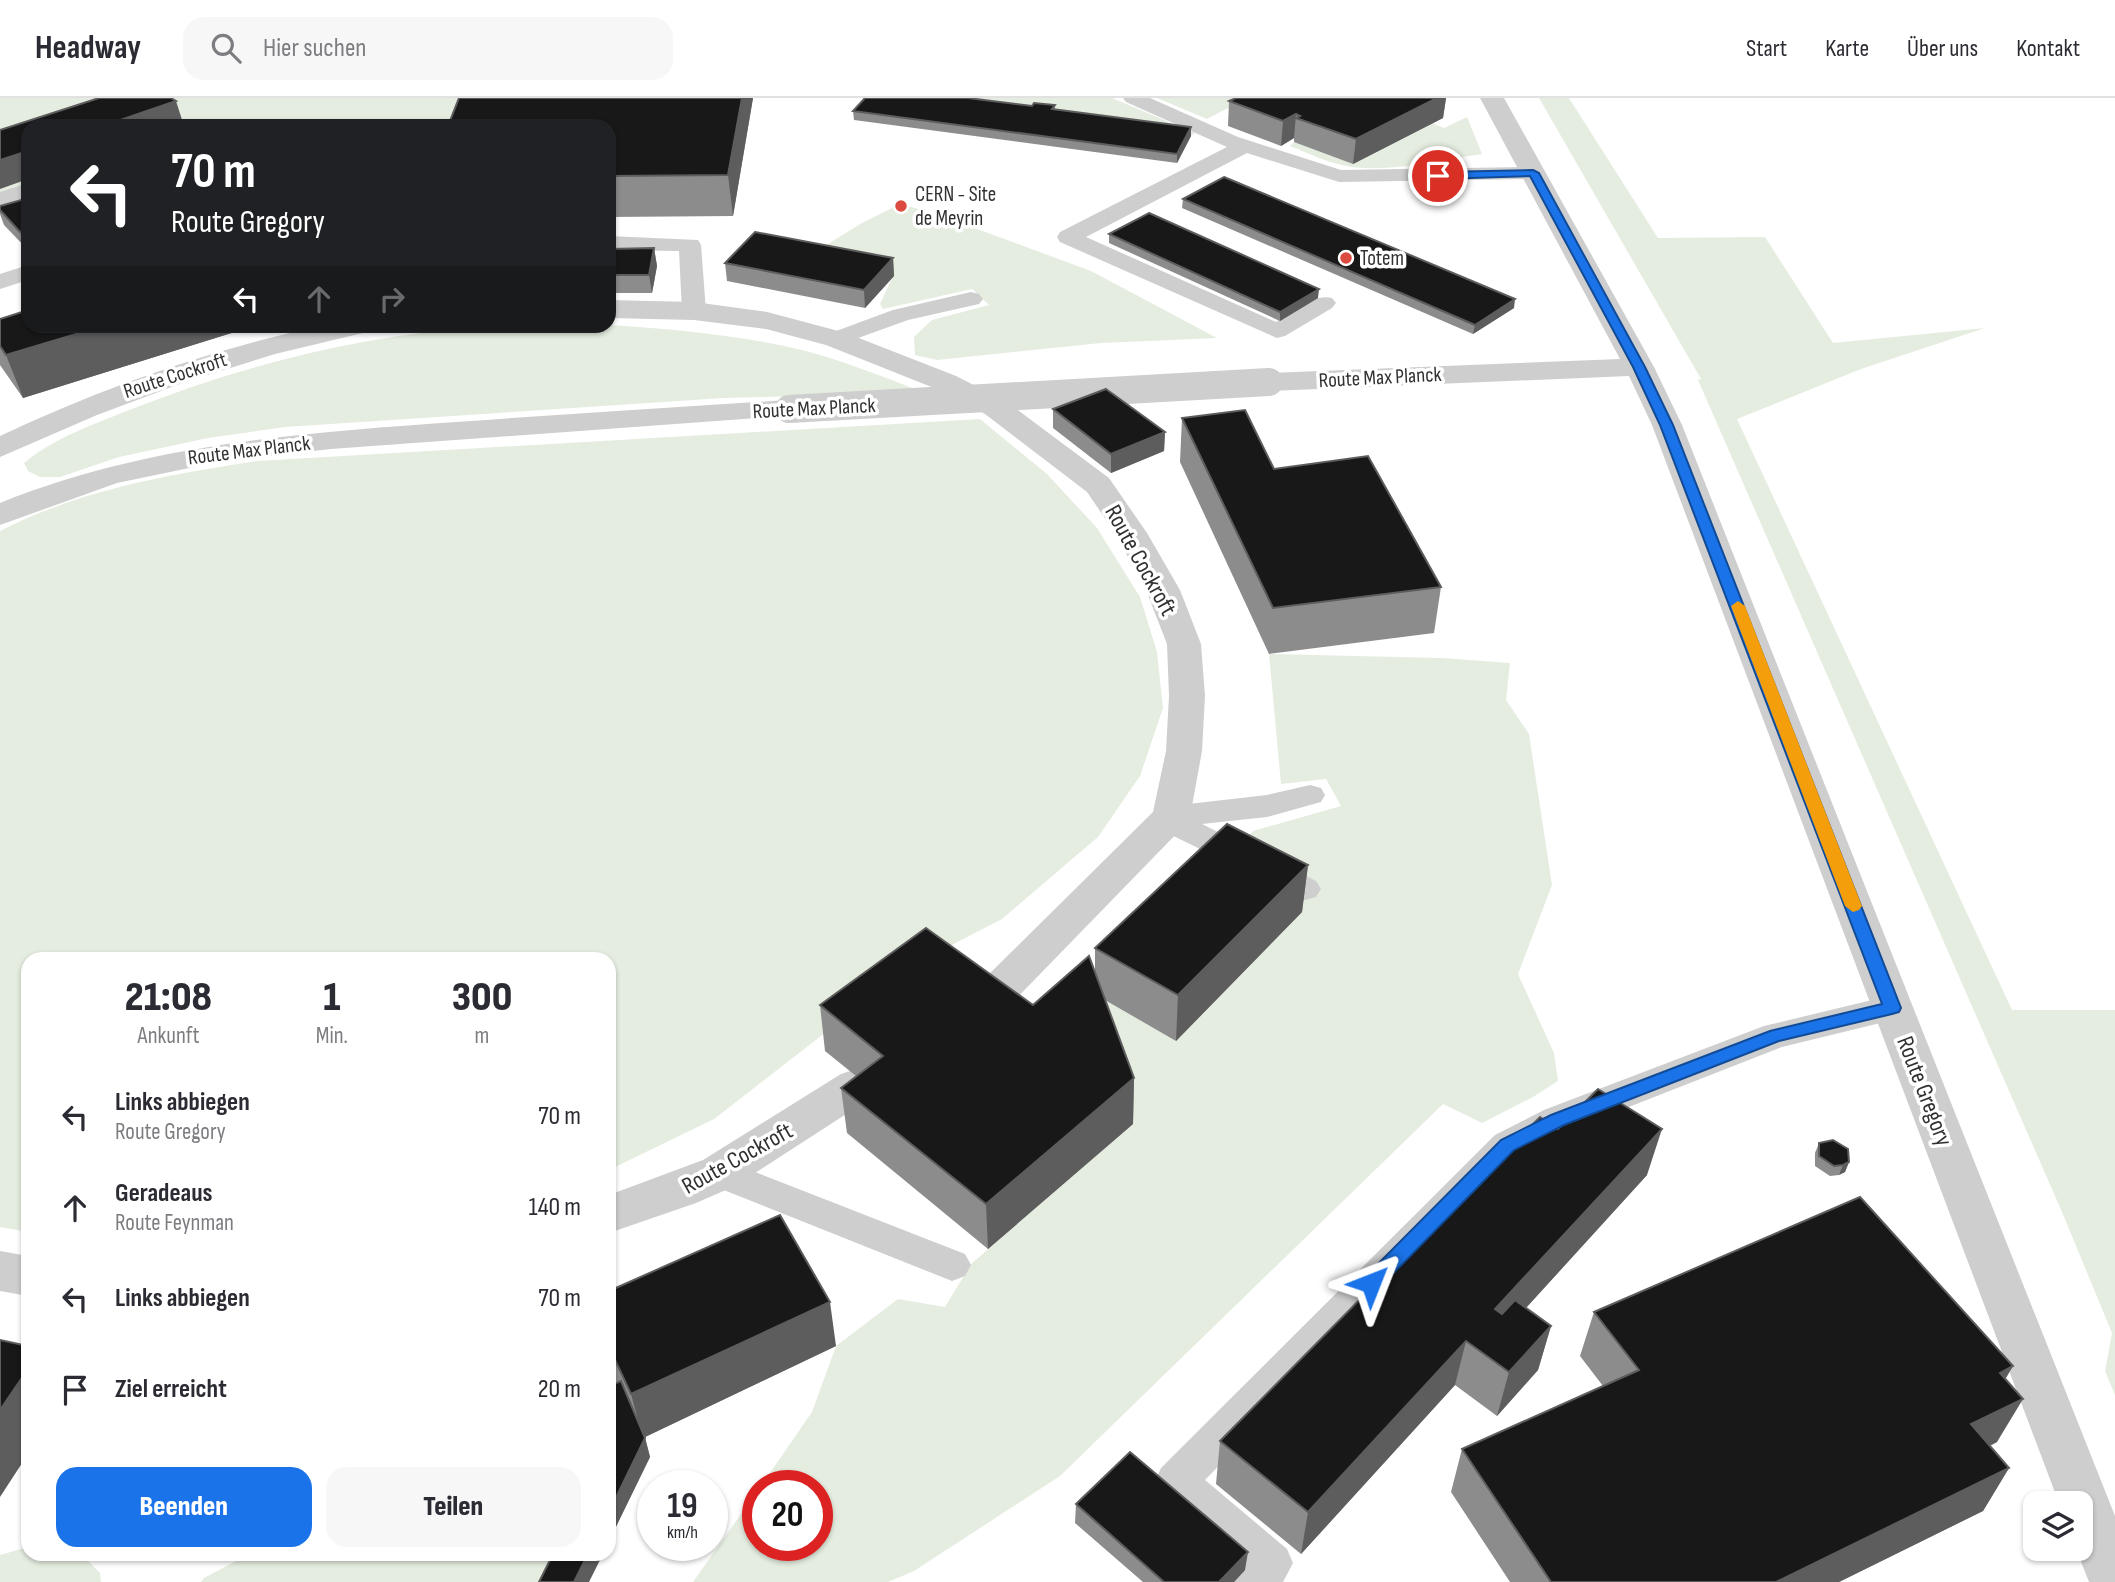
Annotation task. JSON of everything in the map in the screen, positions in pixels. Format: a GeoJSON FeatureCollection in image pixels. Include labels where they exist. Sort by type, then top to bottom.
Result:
{"type":"FeatureCollection","features":[{"type":"Feature","properties":{"kind":"street","name":"Route Gregory"},"geometry":{"type":"LineString","coordinates":[[1492,98],[1639,367],[1691,483],[2115,1582]]}},
{"type":"Feature","properties":{"kind":"street","name":"Route Cockroft"},"geometry":{"type":"LineString","coordinates":[[616,309],[694,311],[767,321],[836,339],[944,382],[996,408],[1098,485],[1125,523],[1163,590],[1184,644],[1187,696],[1184,751],[1170,819]]}},
{"type":"Feature","properties":{"kind":"street","name":"Route Cockroft"},"geometry":{"type":"LineString","coordinates":[[0,448],[60,418],[132,388],[216,360],[321,333]]}},
{"type":"Feature","properties":{"kind":"street","name":"Route Max Planck"},"geometry":{"type":"LineString","coordinates":[[5,508],[158,463],[272,444],[789,409],[1269,382],[1639,367]]}},
{"type":"Feature","properties":{"kind":"street"},"geometry":{"type":"LineString","coordinates":[[981,1004],[995,994],[1170,819]]}},
{"type":"Feature","properties":{"kind":"street","name":"Route Cockroft"},"geometry":{"type":"LineString","coordinates":[[616,1212],[680,1190],[719,1173],[856,1086]]}},
{"type":"Feature","properties":{"kind":"street"},"geometry":{"type":"LineString","coordinates":[[0,1271],[21,1275]]}},
{"type":"Feature","properties":{"kind":"lane"},"geometry":{"type":"LineString","coordinates":[[1133,98],[1244,146],[1339,176],[1533,173]]}},
{"type":"Feature","properties":{"kind":"lane"},"geometry":{"type":"LineString","coordinates":[[1205,130],[1229,117]]}},
{"type":"Feature","properties":{"kind":"lane"},"geometry":{"type":"LineString","coordinates":[[1244,146],[1068,237],[1277,331],[1324,303]]}},
{"type":"Feature","properties":{"kind":"lane"},"geometry":{"type":"LineString","coordinates":[[0,200],[21,192]]}},
{"type":"Feature","properties":{"kind":"lane"},"geometry":{"type":"LineString","coordinates":[[616,243],[690,245],[694,311]]}},
{"type":"Feature","properties":{"kind":"lane"},"geometry":{"type":"LineString","coordinates":[[0,282],[21,274]]}},
{"type":"Feature","properties":{"kind":"lane"},"geometry":{"type":"LineString","coordinates":[[836,339],[901,315],[971,299]]}},
{"type":"Feature","properties":{"kind":"lane"},"geometry":{"type":"LineString","coordinates":[[1170,819],[1267,806],[1310,795]]}},
{"type":"Feature","properties":{"kind":"lane"},"geometry":{"type":"LineString","coordinates":[[1170,819],[1305,889]]}},
{"type":"Feature","properties":{"kind":"lane"},"geometry":{"type":"LineString","coordinates":[[1254,1582],[1272,1563],[1176,1482],[1508,1145],[1557,1120],[1776,1035],[1892,1008]]}},
{"type":"Feature","properties":{"kind":"lane"},"geometry":{"type":"LineString","coordinates":[[719,1173],[952,1265]]}},
{"type":"Feature","properties":{"kind":"shaded area"},"geometry":{"type":"Polygon","coordinates":[[[0,98],[470,98],[461,118],[457,119],[21,119],[21,191],[0,199],[0,98]]]}},
{"type":"Feature","properties":{"kind":"shaded area"},"geometry":{"type":"Polygon","coordinates":[[[1112,98],[1195,133],[1191,136],[909,99],[1112,98]]]}},
{"type":"Feature","properties":{"kind":"shaded area"},"geometry":{"type":"Polygon","coordinates":[[[1157,98],[1247,98],[1207,119],[1157,98]]]}},
{"type":"Feature","properties":{"kind":"shaded area"},"geometry":{"type":"Polygon","coordinates":[[[1539,98],[1569,98],[1658,238],[1765,237],[1833,343],[1985,328],[1861,369],[1737,419],[2012,1010],[2115,1010],[2115,1395],[2105,1371],[2112,1333],[2062,1212],[1698,380],[1701,379],[1539,98]]]}},
{"type":"Feature","properties":{"kind":"shaded area"},"geometry":{"type":"Polygon","coordinates":[[[1467,117],[1482,154],[1401,167],[1368,168],[1336,164],[1290,146],[1294,142],[1432,123],[1444,128],[1467,117]]]}},
{"type":"Feature","properties":{"kind":"shaded area"},"geometry":{"type":"Polygon","coordinates":[[[900,204],[934,213],[1091,271],[1217,338],[1101,343],[937,360],[915,355],[914,337],[932,320],[989,305],[972,289],[883,309],[880,304],[893,276],[823,247],[900,204]]]}},
{"type":"Feature","properties":{"kind":"shaded area"},"geometry":{"type":"Polygon","coordinates":[[[616,325],[706,333],[802,350],[925,393],[724,398],[285,427],[208,438],[119,457],[60,477],[40,477],[28,471],[24,463],[62,438],[174,393],[304,354],[422,333],[616,333],[616,325]]]}},
{"type":"Feature","properties":{"kind":"shaded area"},"geometry":{"type":"Polygon","coordinates":[[[980,419],[1047,474],[1097,528],[1140,597],[1157,652],[1163,708],[1140,776],[1098,837],[1002,919],[911,966],[714,1119],[616,1167],[616,952],[21,952],[21,1231],[0,1227],[0,531],[93,494],[158,478],[257,461],[980,419]]]}},
{"type":"Feature","properties":{"kind":"shaded area"},"geometry":{"type":"Polygon","coordinates":[[[1269,654],[1442,658],[1510,663],[1506,700],[1529,734],[1552,885],[1518,974],[1554,1053],[1558,1081],[1482,1123],[1443,1104],[1060,1476],[914,1571],[888,1582],[693,1582],[708,1561],[728,1561],[728,1532],[742,1513],[742,1561],[833,1561],[833,1470],[772,1470],[812,1412],[836,1346],[898,1299],[945,1307],[971,1264],[1132,1124],[1088,1002],[1253,831],[1341,806],[1326,779],[1281,784],[1269,654]]]}},
{"type":"Feature","properties":{"kind":"shaded area"},"geometry":{"type":"Polygon","coordinates":[[[21,1549],[21,1561],[88,1561],[100,1573],[101,1582],[0,1582],[0,1555],[21,1549]]]}},
{"type":"Feature","properties":{"kind":"shaded area"},"geometry":{"type":"Polygon","coordinates":[[[236,1561],[564,1561],[554,1582],[201,1582],[236,1561]]]}},
{"type":"Feature","properties":{"kind":"building"},"geometry":{"type":"Polygon","coordinates":[[[99,98],[171,98],[176,101],[123,119],[34,119],[99,98]]]}},
{"type":"Feature","properties":{"kind":"building"},"geometry":{"type":"Polygon","coordinates":[[[459,98],[742,98],[728,175],[616,176],[616,119],[451,119],[459,98]]]}},
{"type":"Feature","properties":{"kind":"building"},"geometry":{"type":"Polygon","coordinates":[[[865,98],[968,98],[1032,106],[1034,103],[1055,105],[1052,109],[1191,127],[1177,154],[853,111],[865,98]]]}},
{"type":"Feature","properties":{"kind":"building"},"geometry":{"type":"Polygon","coordinates":[[[1236,98],[1437,98],[1356,139],[1296,118],[1300,116],[1296,114],[1283,121],[1229,101],[1236,98]]]}},
{"type":"Feature","properties":{"kind":"building"},"geometry":{"type":"Polygon","coordinates":[[[21,123],[21,153],[0,160],[0,130],[21,123]]]}},
{"type":"Feature","properties":{"kind":"building","name":"Totem"},"geometry":{"type":"Polygon","coordinates":[[[1224,177],[1515,299],[1475,325],[1183,199],[1224,177]]]}},
{"type":"Feature","properties":{"kind":"building"},"geometry":{"type":"Polygon","coordinates":[[[21,200],[21,232],[0,210],[0,206],[21,200]]]}},
{"type":"Feature","properties":{"kind":"building"},"geometry":{"type":"Polygon","coordinates":[[[1149,213],[1319,289],[1280,312],[1109,234],[1149,213]]]}},
{"type":"Feature","properties":{"kind":"building"},"geometry":{"type":"Polygon","coordinates":[[[755,232],[893,258],[864,290],[725,263],[755,232]]]}},
{"type":"Feature","properties":{"kind":"building"},"geometry":{"type":"Polygon","coordinates":[[[654,248],[649,275],[616,275],[616,249],[654,248]]]}},
{"type":"Feature","properties":{"kind":"building"},"geometry":{"type":"Polygon","coordinates":[[[21,312],[21,333],[80,333],[6,355],[0,346],[0,319],[21,312]]]}},
{"type":"Feature","properties":{"kind":"building"},"geometry":{"type":"Polygon","coordinates":[[[1106,389],[1165,432],[1111,454],[1053,409],[1106,389]]]}},
{"type":"Feature","properties":{"kind":"building"},"geometry":{"type":"Polygon","coordinates":[[[1245,410],[1274,469],[1368,456],[1441,587],[1273,608],[1182,418],[1245,410]]]}},
{"type":"Feature","properties":{"kind":"building"},"geometry":{"type":"Polygon","coordinates":[[[1227,824],[1308,865],[1178,995],[1095,948],[1227,824]]]}},
{"type":"Feature","properties":{"kind":"building"},"geometry":{"type":"Polygon","coordinates":[[[926,928],[1033,1005],[1089,956],[1134,1078],[986,1204],[841,1088],[883,1056],[820,1005],[926,928]]]}},
{"type":"Feature","properties":{"kind":"building"},"geometry":{"type":"Polygon","coordinates":[[[1598,1089],[1662,1129],[1495,1309],[1502,1314],[1515,1300],[1551,1326],[1509,1372],[1466,1341],[1308,1512],[1220,1441],[1540,1117],[1558,1129],[1598,1089]]]}},
{"type":"Feature","properties":{"kind":"building"},"geometry":{"type":"Polygon","coordinates":[[[1833,1140],[1848,1149],[1849,1162],[1834,1166],[1819,1156],[1819,1143],[1833,1140]]]}},
{"type":"Feature","properties":{"kind":"building"},"geometry":{"type":"Polygon","coordinates":[[[1860,1197],[2013,1366],[2000,1373],[2023,1399],[1971,1424],[2009,1468],[1776,1582],[1551,1582],[1462,1449],[1639,1370],[1594,1312],[1860,1197]]]}},
{"type":"Feature","properties":{"kind":"building"},"geometry":{"type":"Polygon","coordinates":[[[780,1215],[830,1302],[631,1394],[616,1362],[616,1288],[780,1215]]]}},
{"type":"Feature","properties":{"kind":"building"},"geometry":{"type":"Polygon","coordinates":[[[0,1340],[21,1344],[21,1379],[0,1410],[0,1340]]]}},
{"type":"Feature","properties":{"kind":"building"},"geometry":{"type":"Polygon","coordinates":[[[621,1381],[645,1438],[616,1498],[616,1383],[621,1381]]]}},
{"type":"Feature","properties":{"kind":"building"},"geometry":{"type":"Polygon","coordinates":[[[1130,1452],[1248,1552],[1219,1582],[1164,1582],[1076,1504],[1130,1452]]]}},
{"type":"Feature","properties":{"kind":"building"},"geometry":{"type":"Polygon","coordinates":[[[550,1561],[584,1561],[574,1582],[539,1582],[550,1561]]]}},
{"type":"Feature","properties":{"kind":"slow traffic"},"geometry":{"type":"LineString","coordinates":[[1738,606],[1853,906]]}},
{"type":"Feature","properties":{"kind":"place","name":"CERN - Site de Meyrin"},"geometry":{"type":"Point","coordinates":[901,206]}},
{"type":"Feature","properties":{"kind":"place","name":"Totem"},"geometry":{"type":"Point","coordinates":[1346,258]}},
{"type":"Feature","properties":{"kind":"route"},"geometry":{"type":"LineString","coordinates":[[1371,1283],[1508,1145],[1557,1120],[1776,1035],[1892,1008],[1691,483],[1639,367],[1533,173],[1438,176]]}}]}
